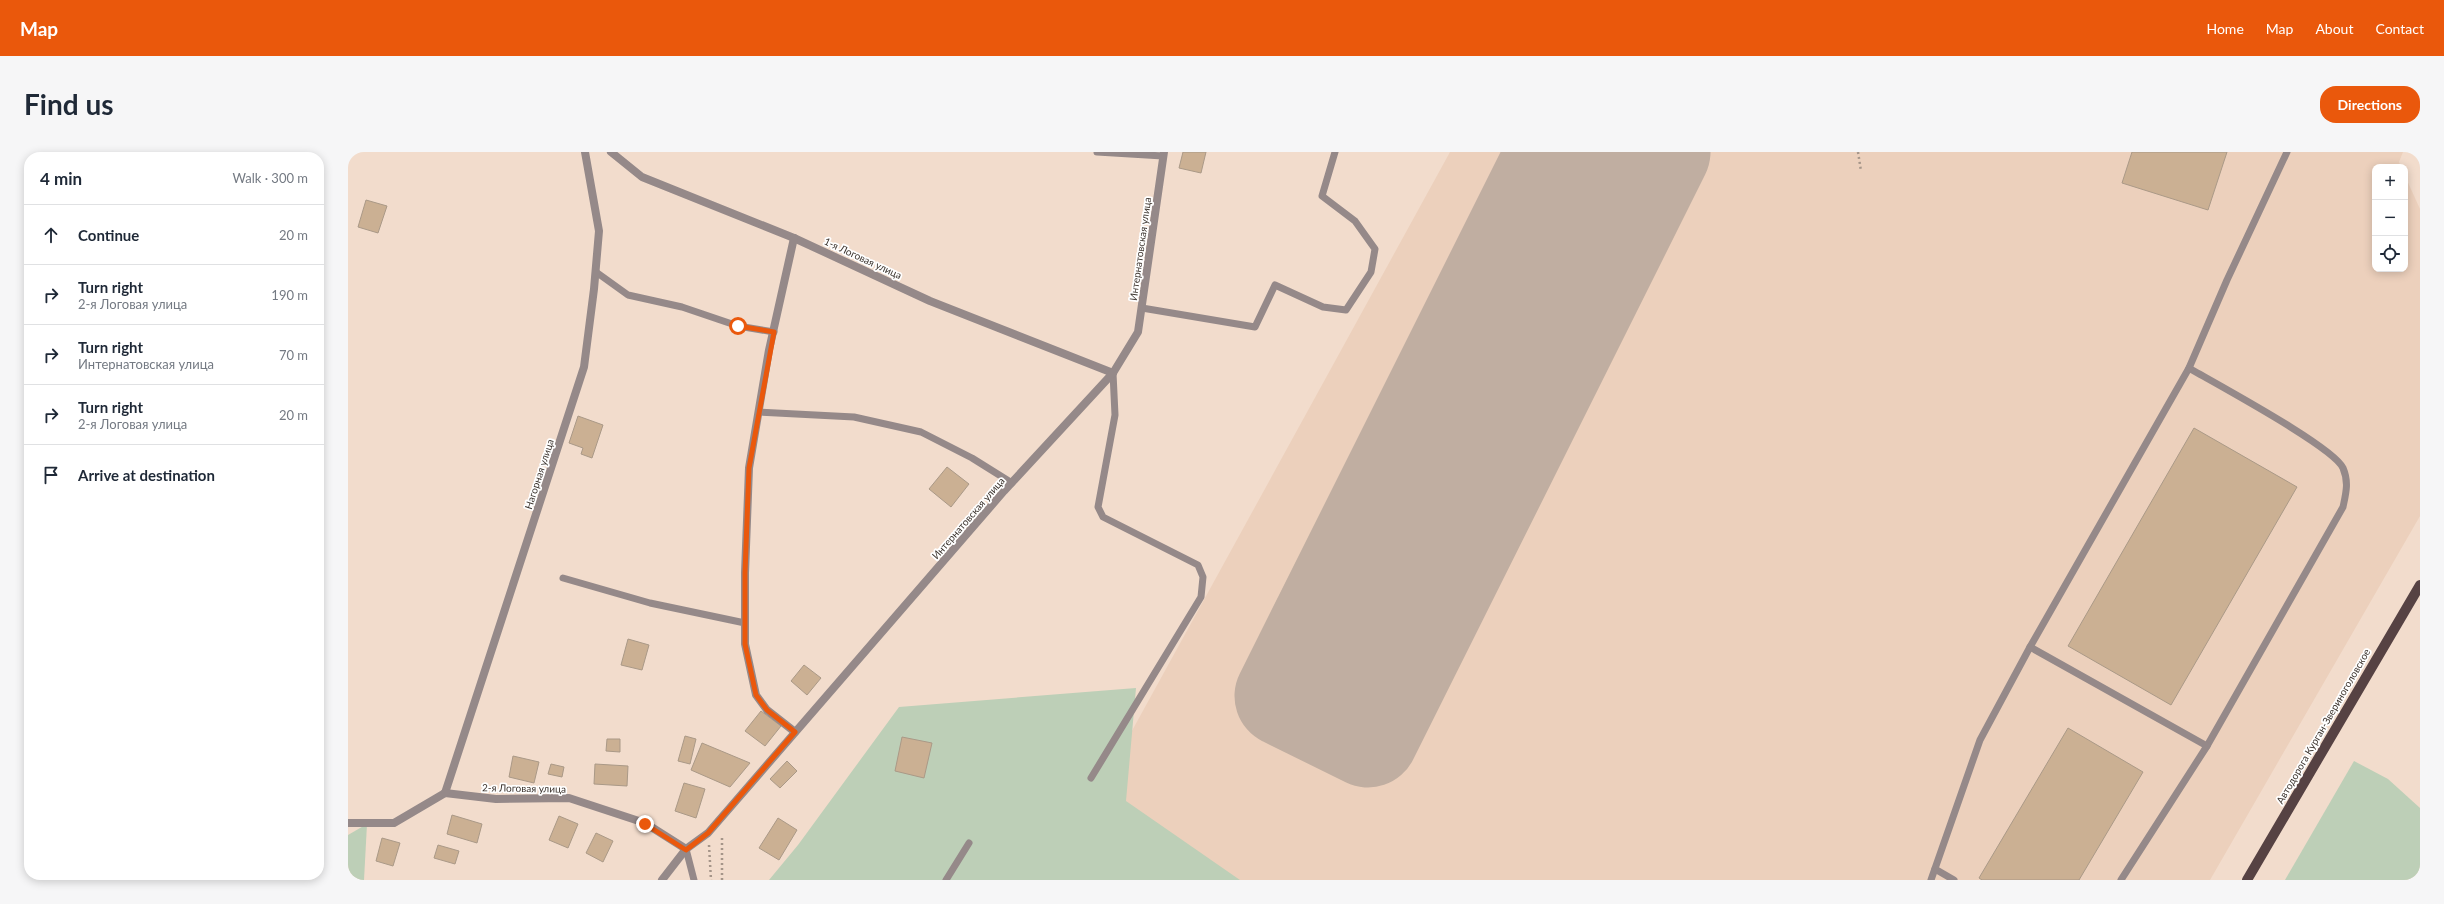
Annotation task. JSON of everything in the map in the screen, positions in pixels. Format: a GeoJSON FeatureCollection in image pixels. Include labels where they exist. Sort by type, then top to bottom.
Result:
{"type":"FeatureCollection","features":[{"type":"Feature","properties":{"kind":"main road","name":"Автодорога Курган-Звериноголовское"},"geometry":{"type":"LineString","coordinates":[[2247,880],[2420,584]]}},
{"type":"Feature","properties":{"kind":"street","name":"Нагорная улица"},"geometry":{"type":"LineString","coordinates":[[445,793],[584,367],[596,272],[599,231],[585,152]]}},
{"type":"Feature","properties":{"kind":"street","name":"1-я Логовая улица"},"geometry":{"type":"LineString","coordinates":[[611,152],[642,177],[794,238],[930,301],[1113,373]]}},
{"type":"Feature","properties":{"kind":"street","name":"Интернатовская улица"},"geometry":{"type":"LineString","coordinates":[[662,880],[686,850],[708,833],[1012,483],[1113,373],[1138,332],[1164,154]]}},
{"type":"Feature","properties":{"kind":"street"},"geometry":{"type":"LineString","coordinates":[[794,238],[774,332],[749,468],[745,644],[756,695],[767,710],[795,732]]}},
{"type":"Feature","properties":{"kind":"street"},"geometry":{"type":"LineString","coordinates":[[348,823],[394,823],[445,793]]}},
{"type":"Feature","properties":{"kind":"street","name":"2-я Логовая улица"},"geometry":{"type":"LineString","coordinates":[[445,793],[496,799],[569,798],[645,824],[686,850]]}},
{"type":"Feature","properties":{"kind":"lane"},"geometry":{"type":"LineString","coordinates":[[1097,152],[1164,154]]}},
{"type":"Feature","properties":{"kind":"lane"},"geometry":{"type":"LineString","coordinates":[[1142,308],[1255,327],[1275,285],[1323,307],[1346,310],[1371,272],[1376,249],[1356,220],[1322,196],[1335,152]]}},
{"type":"Feature","properties":{"kind":"lane"},"geometry":{"type":"LineString","coordinates":[[1931,880],[1980,740],[2030,647],[2189,368],[2227,280],[2287,152]]}},
{"type":"Feature","properties":{"kind":"lane"},"geometry":{"type":"LineString","coordinates":[[596,272],[628,295],[682,307],[738,326],[774,332]]}},
{"type":"Feature","properties":{"kind":"lane"},"geometry":{"type":"LineString","coordinates":[[2121,880],[2207,746],[2343,507],[2348,486],[2343,467],[2323,447],[2189,368]]}},
{"type":"Feature","properties":{"kind":"lane"},"geometry":{"type":"LineString","coordinates":[[1091,778],[1200,597],[1203,577],[1198,565],[1103,517],[1098,507],[1115,415],[1113,373]]}},
{"type":"Feature","properties":{"kind":"lane"},"geometry":{"type":"LineString","coordinates":[[759,412],[854,417],[921,432],[972,458],[1012,483]]}},
{"type":"Feature","properties":{"kind":"lane"},"geometry":{"type":"LineString","coordinates":[[563,578],[650,603],[745,623]]}},
{"type":"Feature","properties":{"kind":"lane"},"geometry":{"type":"LineString","coordinates":[[2030,647],[2207,746]]}},
{"type":"Feature","properties":{"kind":"lane"},"geometry":{"type":"LineString","coordinates":[[946,880],[968,843]]}},
{"type":"Feature","properties":{"kind":"lane"},"geometry":{"type":"LineString","coordinates":[[686,850],[694,880]]}},
{"type":"Feature","properties":{"kind":"lane"},"geometry":{"type":"LineString","coordinates":[[1935,869],[1954,880]]}},
{"type":"Feature","properties":{"kind":"path"},"geometry":{"type":"LineString","coordinates":[[1858,152],[1861,171]]}},
{"type":"Feature","properties":{"kind":"path"},"geometry":{"type":"LineString","coordinates":[[722,816],[722,880]]}},
{"type":"Feature","properties":{"kind":"path"},"geometry":{"type":"LineString","coordinates":[[708,833],[711,880]]}},
{"type":"Feature","properties":{"kind":"shaded area"},"geometry":{"type":"Polygon","coordinates":[[[1450,152],[2403,152],[2399,162],[2400,164],[2372,164],[2372,272],[2408,272],[2408,183],[2420,209],[2420,516],[2210,880],[1050,880],[1450,152]]]}},
{"type":"Feature","properties":{"kind":"green space"},"geometry":{"type":"Polygon","coordinates":[[[1136,688],[1126,801],[1240,880],[769,880],[798,845],[899,707],[1136,688]]]}},
{"type":"Feature","properties":{"kind":"green space"},"geometry":{"type":"Polygon","coordinates":[[[2354,761],[2388,779],[2420,808],[2420,880],[2285,880],[2354,761]]]}},
{"type":"Feature","properties":{"kind":"green space"},"geometry":{"type":"Polygon","coordinates":[[[367,824],[364,880],[348,880],[348,835],[367,824]]]}},
{"type":"Feature","properties":{"kind":"building"},"geometry":{"type":"Polygon","coordinates":[[[1183,152],[1206,152],[1201,173],[1179,168],[1183,152]]]}},
{"type":"Feature","properties":{"kind":"building"},"geometry":{"type":"Polygon","coordinates":[[[2132,152],[2227,152],[2208,210],[2122,183],[2132,152]]]}},
{"type":"Feature","properties":{"kind":"building"},"geometry":{"type":"Polygon","coordinates":[[[366,200],[387,206],[378,233],[358,227],[366,200]]]}},
{"type":"Feature","properties":{"kind":"building"},"geometry":{"type":"Polygon","coordinates":[[[578,416],[603,425],[592,458],[581,454],[583,448],[569,443],[578,416]]]}},
{"type":"Feature","properties":{"kind":"building"},"geometry":{"type":"Polygon","coordinates":[[[2194,428],[2297,487],[2171,705],[2068,646],[2194,428]]]}},
{"type":"Feature","properties":{"kind":"building"},"geometry":{"type":"Polygon","coordinates":[[[947,467],[969,484],[951,507],[929,489],[947,467]]]}},
{"type":"Feature","properties":{"kind":"building"},"geometry":{"type":"Polygon","coordinates":[[[628,639],[649,645],[642,670],[621,665],[628,639]]]}},
{"type":"Feature","properties":{"kind":"building"},"geometry":{"type":"Polygon","coordinates":[[[804,665],[821,678],[807,695],[791,681],[804,665]]]}},
{"type":"Feature","properties":{"kind":"building"},"geometry":{"type":"Polygon","coordinates":[[[761,711],[781,726],[765,746],[745,731],[761,711]]]}},
{"type":"Feature","properties":{"kind":"building"},"geometry":{"type":"Polygon","coordinates":[[[2068,728],[2143,772],[2079,880],[1982,880],[1979,878],[2068,728]]]}},
{"type":"Feature","properties":{"kind":"building"},"geometry":{"type":"Polygon","coordinates":[[[685,736],[696,739],[690,764],[678,761],[685,736]]]}},
{"type":"Feature","properties":{"kind":"building"},"geometry":{"type":"Polygon","coordinates":[[[902,737],[932,743],[924,778],[895,771],[902,737]]]}},
{"type":"Feature","properties":{"kind":"building"},"geometry":{"type":"Polygon","coordinates":[[[607,739],[620,739],[620,752],[606,751],[607,739]]]}},
{"type":"Feature","properties":{"kind":"building"},"geometry":{"type":"Polygon","coordinates":[[[702,743],[750,763],[730,787],[691,770],[702,743]]]}},
{"type":"Feature","properties":{"kind":"building"},"geometry":{"type":"Polygon","coordinates":[[[513,756],[539,762],[534,783],[509,777],[513,756]]]}},
{"type":"Feature","properties":{"kind":"building"},"geometry":{"type":"Polygon","coordinates":[[[787,761],[797,771],[780,788],[770,779],[787,761]]]}},
{"type":"Feature","properties":{"kind":"building"},"geometry":{"type":"Polygon","coordinates":[[[551,764],[564,767],[562,777],[548,774],[551,764]]]}},
{"type":"Feature","properties":{"kind":"building"},"geometry":{"type":"Polygon","coordinates":[[[595,764],[628,766],[627,786],[594,784],[595,764]]]}},
{"type":"Feature","properties":{"kind":"building"},"geometry":{"type":"Polygon","coordinates":[[[684,783],[705,789],[696,818],[675,811],[684,783]]]}},
{"type":"Feature","properties":{"kind":"building"},"geometry":{"type":"Polygon","coordinates":[[[452,815],[482,824],[477,843],[447,834],[452,815]]]}},
{"type":"Feature","properties":{"kind":"building"},"geometry":{"type":"Polygon","coordinates":[[[559,816],[578,824],[568,848],[549,840],[559,816]]]}},
{"type":"Feature","properties":{"kind":"building"},"geometry":{"type":"Polygon","coordinates":[[[778,818],[797,830],[779,860],[759,848],[778,818]]]}},
{"type":"Feature","properties":{"kind":"building"},"geometry":{"type":"Polygon","coordinates":[[[596,833],[613,841],[603,862],[586,853],[596,833]]]}},
{"type":"Feature","properties":{"kind":"building"},"geometry":{"type":"Polygon","coordinates":[[[382,838],[400,843],[393,866],[376,861],[382,838]]]}},
{"type":"Feature","properties":{"kind":"building"},"geometry":{"type":"Polygon","coordinates":[[[438,845],[459,851],[455,864],[434,858],[438,845]]]}},
{"type":"Feature","properties":{"kind":"runway"},"geometry":{"type":"LineString","coordinates":[[1557,152],[1285,696],[1368,737],[1660,152]]}},
{"type":"Feature","properties":{"kind":"route"},"geometry":{"type":"LineString","coordinates":[[645,824],[686,850],[708,833],[795,732],[767,710],[756,695],[745,644],[745,573],[749,468],[769,350],[774,332],[738,326]]}}]}
